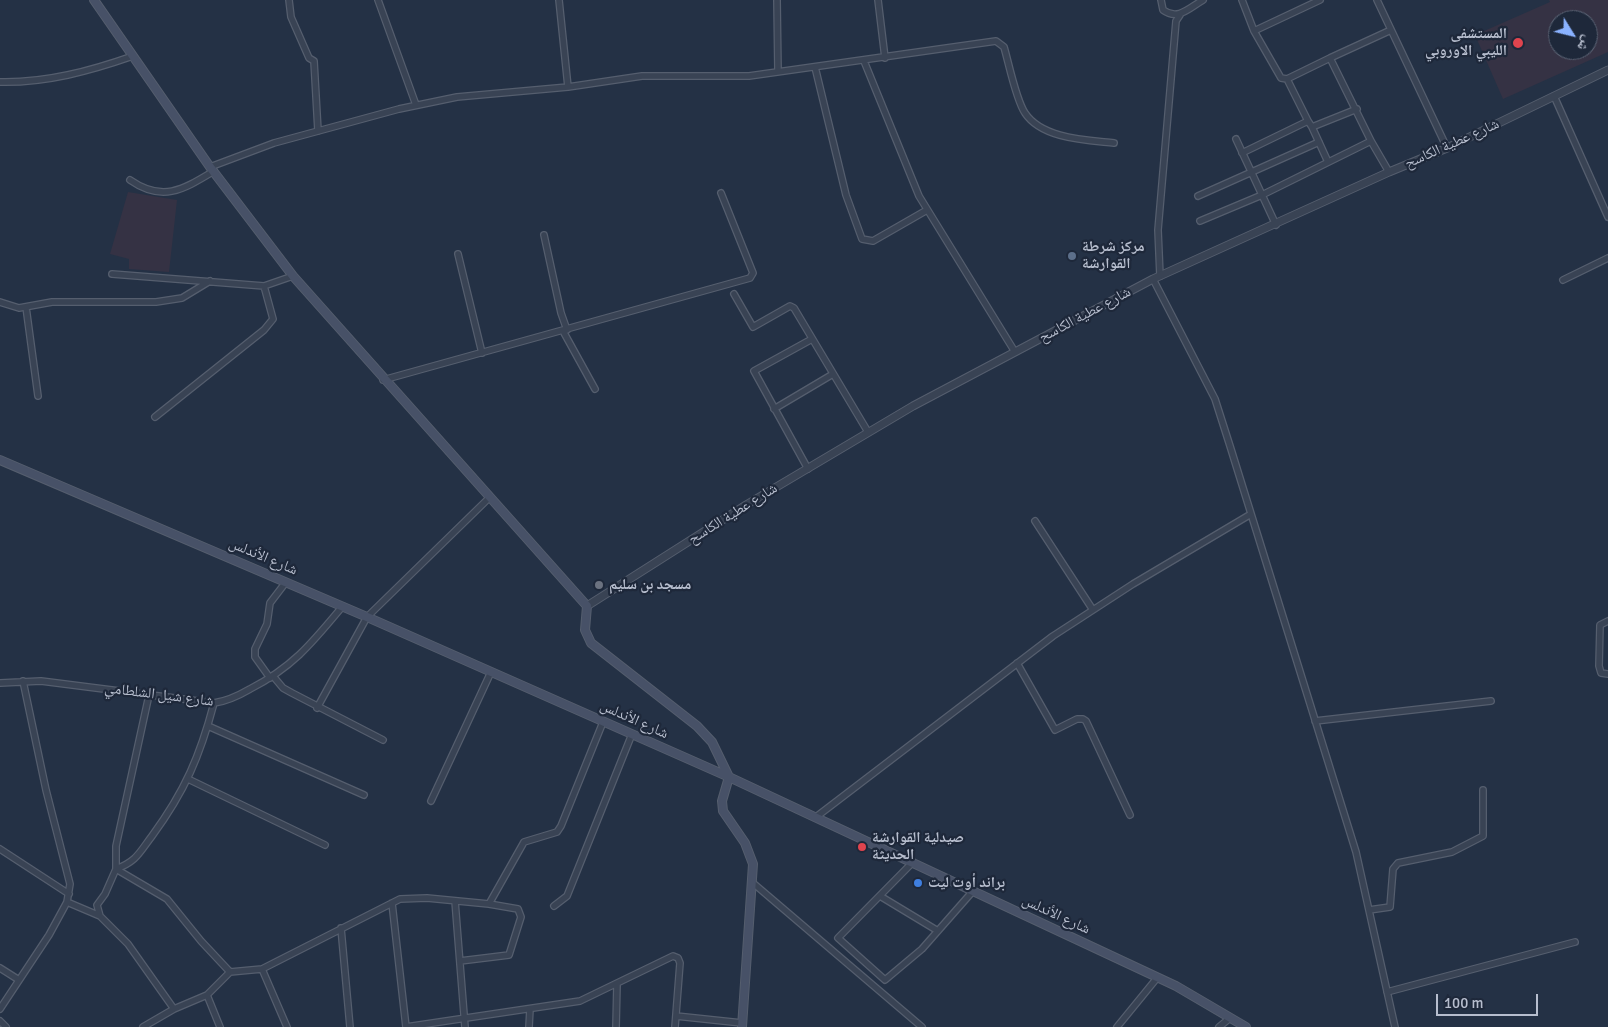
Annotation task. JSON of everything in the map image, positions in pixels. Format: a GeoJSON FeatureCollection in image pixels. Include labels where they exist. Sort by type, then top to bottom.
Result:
{"type":"FeatureCollection","features":[{"type":"Feature","properties":{"kind":"main road"},"geometry":{"type":"LineString","coordinates":[[94,0],[212,169],[293,276],[383,380],[587,606],[585,630],[591,642],[697,726],[712,742],[729,777],[722,801],[722,811],[750,854],[753,864],[742,1025]]}},
{"type":"Feature","properties":{"kind":"main road","name":"شارع الأندلس"},"geometry":{"type":"LineString","coordinates":[[0,460],[367,617],[729,777],[1157,978],[1200,999],[1246,1027]]}},
{"type":"Feature","properties":{"kind":"street"},"geometry":{"type":"LineString","coordinates":[[289,0],[293,22],[309,58],[314,61],[318,131]]}},
{"type":"Feature","properties":{"kind":"street"},"geometry":{"type":"LineString","coordinates":[[378,0],[416,106]]}},
{"type":"Feature","properties":{"kind":"street"},"geometry":{"type":"LineString","coordinates":[[559,0],[568,87]]}},
{"type":"Feature","properties":{"kind":"street"},"geometry":{"type":"LineString","coordinates":[[777,0],[778,71]]}},
{"type":"Feature","properties":{"kind":"street"},"geometry":{"type":"LineString","coordinates":[[878,0],[886,58]]}},
{"type":"Feature","properties":{"kind":"street"},"geometry":{"type":"LineString","coordinates":[[1161,0],[1163,10],[1170,15],[1180,16]]}},
{"type":"Feature","properties":{"kind":"street"},"geometry":{"type":"LineString","coordinates":[[1203,0],[1176,21],[1158,230],[1156,278],[1215,400],[1356,852],[1395,1027]]}},
{"type":"Feature","properties":{"kind":"street"},"geometry":{"type":"LineString","coordinates":[[1242,0],[1254,31],[1278,76],[1287,79],[1391,30]]}},
{"type":"Feature","properties":{"kind":"street"},"geometry":{"type":"LineString","coordinates":[[1254,31],[1320,0]]}},
{"type":"Feature","properties":{"kind":"street"},"geometry":{"type":"LineString","coordinates":[[1377,0],[1447,148]]}},
{"type":"Feature","properties":{"kind":"street"},"geometry":{"type":"LineString","coordinates":[[130,180],[146,189],[174,192],[184,190],[212,169],[274,142],[457,96],[568,87],[642,76],[750,76],[886,58],[996,40],[1004,47],[1024,112],[1038,126],[1078,138],[1114,143]]}},
{"type":"Feature","properties":{"kind":"street"},"geometry":{"type":"LineString","coordinates":[[0,82],[36,81],[93,70],[133,56]]}},
{"type":"Feature","properties":{"kind":"street"},"geometry":{"type":"LineString","coordinates":[[1330,58],[1357,109],[1371,141],[1389,172]]}},
{"type":"Feature","properties":{"kind":"street"},"geometry":{"type":"LineString","coordinates":[[864,61],[919,196],[1015,352]]}},
{"type":"Feature","properties":{"kind":"street"},"geometry":{"type":"LineString","coordinates":[[815,67],[846,194],[862,238],[873,241],[927,210]]}},
{"type":"Feature","properties":{"kind":"street","name":"شارع عطية الكاسح"},"geometry":{"type":"LineString","coordinates":[[587,606],[868,432],[1015,352],[1156,278],[1389,172],[1447,148],[1608,70]]}},
{"type":"Feature","properties":{"kind":"street"},"geometry":{"type":"LineString","coordinates":[[1287,79],[1328,162]]}},
{"type":"Feature","properties":{"kind":"street"},"geometry":{"type":"LineString","coordinates":[[1554,96],[1608,216]]}},
{"type":"Feature","properties":{"kind":"street"},"geometry":{"type":"LineString","coordinates":[[1312,127],[1357,109]]}},
{"type":"Feature","properties":{"kind":"street"},"geometry":{"type":"LineString","coordinates":[[1242,153],[1308,121]]}},
{"type":"Feature","properties":{"kind":"street"},"geometry":{"type":"LineString","coordinates":[[1236,139],[1276,224]]}},
{"type":"Feature","properties":{"kind":"street"},"geometry":{"type":"LineString","coordinates":[[1200,221],[1262,195],[1371,141]]}},
{"type":"Feature","properties":{"kind":"street"},"geometry":{"type":"LineString","coordinates":[[1198,196],[1319,142]]}},
{"type":"Feature","properties":{"kind":"street"},"geometry":{"type":"LineString","coordinates":[[383,380],[752,276],[753,273],[721,193]]}},
{"type":"Feature","properties":{"kind":"street"},"geometry":{"type":"LineString","coordinates":[[544,235],[565,330],[595,389]]}},
{"type":"Feature","properties":{"kind":"street"},"geometry":{"type":"LineString","coordinates":[[458,254],[482,353]]}},
{"type":"Feature","properties":{"kind":"street"},"geometry":{"type":"LineString","coordinates":[[1563,280],[1608,258]]}},
{"type":"Feature","properties":{"kind":"street"},"geometry":{"type":"LineString","coordinates":[[112,274],[264,286],[293,276]]}},
{"type":"Feature","properties":{"kind":"street"},"geometry":{"type":"LineString","coordinates":[[0,302],[15,307],[26,307],[52,302],[156,302],[182,298],[210,281]]}},
{"type":"Feature","properties":{"kind":"street"},"geometry":{"type":"LineString","coordinates":[[155,417],[264,330],[273,319],[264,286]]}},
{"type":"Feature","properties":{"kind":"street"},"geometry":{"type":"LineString","coordinates":[[734,294],[754,327],[790,306],[794,308],[868,432]]}},
{"type":"Feature","properties":{"kind":"street"},"geometry":{"type":"LineString","coordinates":[[26,307],[38,396]]}},
{"type":"Feature","properties":{"kind":"street"},"geometry":{"type":"LineString","coordinates":[[808,468],[754,374],[756,369],[812,338]]}},
{"type":"Feature","properties":{"kind":"street"},"geometry":{"type":"LineString","coordinates":[[774,409],[833,374]]}},
{"type":"Feature","properties":{"kind":"street"},"geometry":{"type":"LineString","coordinates":[[318,708],[367,617],[489,498]]}},
{"type":"Feature","properties":{"kind":"street"},"geometry":{"type":"LineString","coordinates":[[816,817],[1053,636],[1251,514]]}},
{"type":"Feature","properties":{"kind":"street"},"geometry":{"type":"LineString","coordinates":[[1035,521],[1093,610]]}},
{"type":"Feature","properties":{"kind":"street"},"geometry":{"type":"LineString","coordinates":[[286,582],[270,603],[266,624],[255,649],[255,657],[271,677],[283,688],[318,708],[383,740]]}},
{"type":"Feature","properties":{"kind":"street","name":"شارع شيل الشلطامي"},"geometry":{"type":"LineString","coordinates":[[0,683],[41,681],[214,703],[226,702],[271,677],[296,660],[342,607]]}},
{"type":"Feature","properties":{"kind":"street"},"geometry":{"type":"LineString","coordinates":[[1608,621],[1600,626],[1599,666],[1601,672],[1608,674]]}},
{"type":"Feature","properties":{"kind":"street"},"geometry":{"type":"LineString","coordinates":[[1017,664],[1055,730],[1077,719],[1086,721],[1130,815]]}},
{"type":"Feature","properties":{"kind":"street"},"geometry":{"type":"LineString","coordinates":[[431,801],[491,672]]}},
{"type":"Feature","properties":{"kind":"street"},"geometry":{"type":"LineString","coordinates":[[0,1009],[67,902],[70,884],[46,790],[22,682]]}},
{"type":"Feature","properties":{"kind":"street"},"geometry":{"type":"LineString","coordinates":[[100,916],[97,905],[106,894],[116,869],[116,846],[149,695]]}},
{"type":"Feature","properties":{"kind":"street"},"geometry":{"type":"LineString","coordinates":[[1315,721],[1491,701]]}},
{"type":"Feature","properties":{"kind":"street"},"geometry":{"type":"LineString","coordinates":[[116,869],[131,863],[172,808],[188,779],[208,726],[214,703]]}},
{"type":"Feature","properties":{"kind":"street"},"geometry":{"type":"LineString","coordinates":[[489,904],[524,842],[557,832],[561,826],[603,722]]}},
{"type":"Feature","properties":{"kind":"street"},"geometry":{"type":"LineString","coordinates":[[208,726],[364,796]]}},
{"type":"Feature","properties":{"kind":"street"},"geometry":{"type":"LineString","coordinates":[[554,906],[566,896],[632,734]]}},
{"type":"Feature","properties":{"kind":"street"},"geometry":{"type":"LineString","coordinates":[[188,779],[325,845]]}},
{"type":"Feature","properties":{"kind":"street"},"geometry":{"type":"LineString","coordinates":[[1369,910],[1390,907],[1393,869],[1398,863],[1452,852],[1483,836],[1483,790]]}},
{"type":"Feature","properties":{"kind":"street"},"geometry":{"type":"LineString","coordinates":[[0,849],[69,894]]}},
{"type":"Feature","properties":{"kind":"street"},"geometry":{"type":"LineString","coordinates":[[912,862],[838,939],[885,980],[922,949],[973,891]]}},
{"type":"Feature","properties":{"kind":"street"},"geometry":{"type":"LineString","coordinates":[[116,869],[167,899],[201,941],[230,972]]}},
{"type":"Feature","properties":{"kind":"street"},"geometry":{"type":"LineString","coordinates":[[753,883],[922,1027]]}},
{"type":"Feature","properties":{"kind":"street"},"geometry":{"type":"LineString","coordinates":[[880,896],[938,930]]}},
{"type":"Feature","properties":{"kind":"street"},"geometry":{"type":"LineString","coordinates":[[143,1027],[174,1009],[207,995],[230,972],[262,969],[392,903],[410,898],[455,901],[489,904],[518,909],[521,912],[511,952],[506,956],[460,961]]}},
{"type":"Feature","properties":{"kind":"street"},"geometry":{"type":"LineString","coordinates":[[455,901],[465,1027]]}},
{"type":"Feature","properties":{"kind":"street"},"geometry":{"type":"LineString","coordinates":[[67,902],[100,916],[133,951],[174,1009]]}},
{"type":"Feature","properties":{"kind":"street"},"geometry":{"type":"LineString","coordinates":[[392,903],[406,1027],[580,1001],[673,956],[678,958],[680,963],[675,1027]]}},
{"type":"Feature","properties":{"kind":"street"},"geometry":{"type":"LineString","coordinates":[[341,928],[350,1027]]}},
{"type":"Feature","properties":{"kind":"street"},"geometry":{"type":"LineString","coordinates":[[1387,992],[1575,942]]}},
{"type":"Feature","properties":{"kind":"street"},"geometry":{"type":"LineString","coordinates":[[0,968],[19,980]]}},
{"type":"Feature","properties":{"kind":"street"},"geometry":{"type":"LineString","coordinates":[[262,969],[287,1027]]}},
{"type":"Feature","properties":{"kind":"street"},"geometry":{"type":"LineString","coordinates":[[1117,1027],[1157,978]]}},
{"type":"Feature","properties":{"kind":"street"},"geometry":{"type":"LineString","coordinates":[[616,1027],[617,984]]}},
{"type":"Feature","properties":{"kind":"street"},"geometry":{"type":"LineString","coordinates":[[207,995],[220,1027]]}},
{"type":"Feature","properties":{"kind":"street"},"geometry":{"type":"LineString","coordinates":[[530,1009],[530,1027]]}},
{"type":"Feature","properties":{"kind":"street"},"geometry":{"type":"LineString","coordinates":[[676,1016],[742,1025]]}},
{"type":"Feature","properties":{"kind":"street"},"geometry":{"type":"LineString","coordinates":[[1220,1027],[1230,1018]]}},
{"type":"Feature","properties":{"kind":"street"},"geometry":{"type":"LineString","coordinates":[[0,1021],[6,1027]]}},
{"type":"Feature","properties":{"kind":"shaded area","name":"المستشفی الليبي الاوروبي"},"geometry":{"type":"Polygon","coordinates":[[[1549,0],[1608,0],[1608,52],[1598,56],[1598,10],[1548,10],[1548,60],[1590,60],[1503,99],[1475,35],[1550,2],[1549,0]]]}},
{"type":"Feature","properties":{"kind":"shaded area"},"geometry":{"type":"Polygon","coordinates":[[[128,192],[177,200],[169,272],[129,269],[129,259],[110,254],[128,192]]]}},
{"type":"Feature","properties":{"kind":"place","name":"المستشفی الليبي الاوروبي"},"geometry":{"type":"Point","coordinates":[1518,43]}},
{"type":"Feature","properties":{"kind":"place","name":"مركز شرطة القوارشة"},"geometry":{"type":"Point","coordinates":[1072,256]}},
{"type":"Feature","properties":{"kind":"place","name":"مسجد بن سليم"},"geometry":{"type":"Point","coordinates":[599,585]}},
{"type":"Feature","properties":{"kind":"place","name":"صيدلية القوارشة الحديثة"},"geometry":{"type":"Point","coordinates":[862,847]}},
{"type":"Feature","properties":{"kind":"place","name":"براند أوت ليت"},"geometry":{"type":"Point","coordinates":[918,883]}}]}
